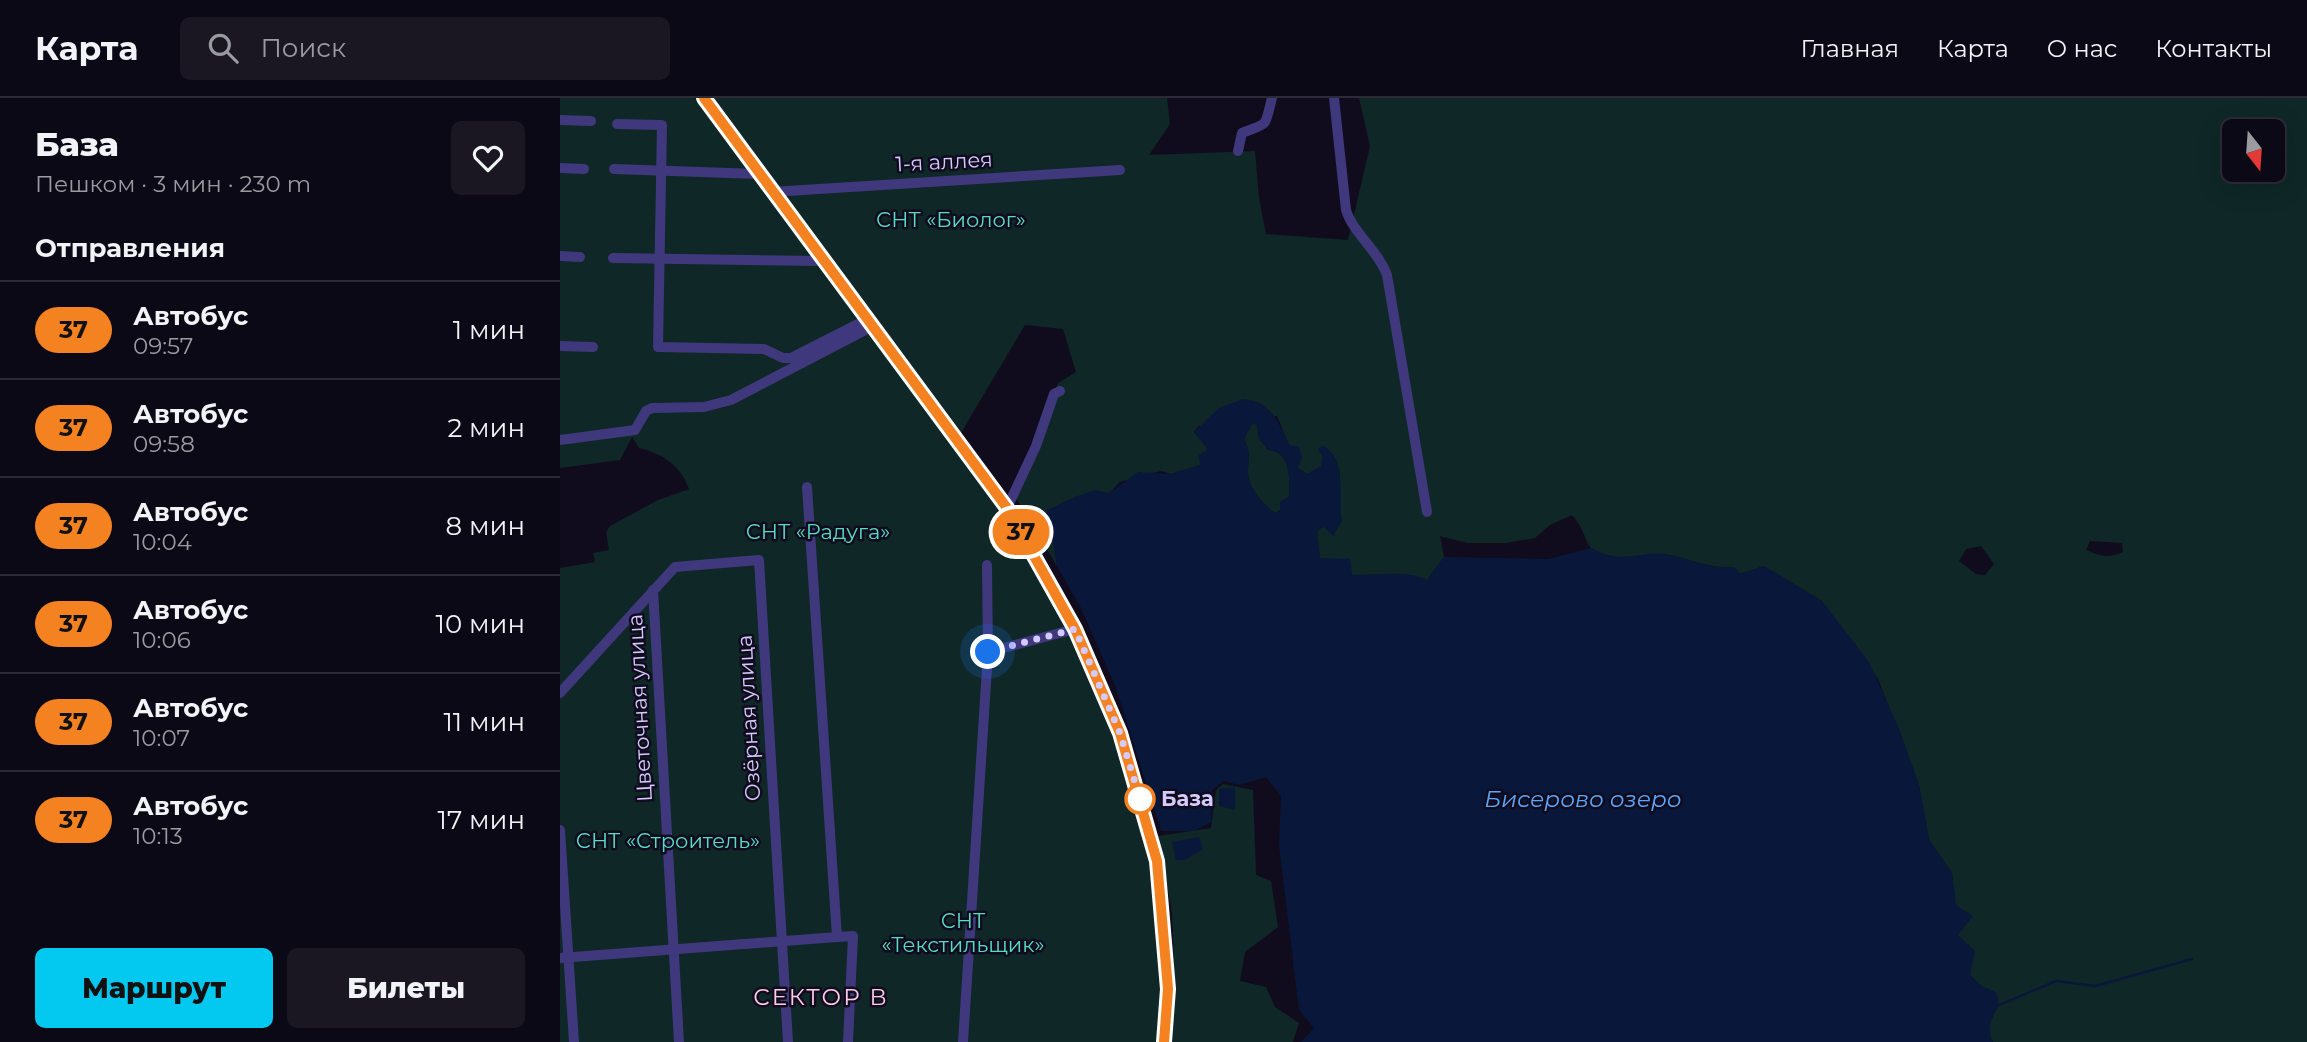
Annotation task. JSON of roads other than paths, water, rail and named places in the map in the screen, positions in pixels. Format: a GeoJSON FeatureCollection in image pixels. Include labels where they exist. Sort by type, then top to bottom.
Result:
{"type":"FeatureCollection","features":[{"type":"Feature","properties":{"kind":"main road"},"geometry":{"type":"LineString","coordinates":[[703,99],[1007,508],[1075,629],[1120,733],[1157,861],[1168,989],[1164,1042]]}},
{"type":"Feature","properties":{"kind":"street"},"geometry":{"type":"LineString","coordinates":[[1238,151],[1242,133],[1259,129],[1266,122],[1272,98]]}},
{"type":"Feature","properties":{"kind":"street"},"geometry":{"type":"LineString","coordinates":[[1334,98],[1343,198],[1349,219],[1380,257],[1387,275],[1427,512]]}},
{"type":"Feature","properties":{"kind":"street"},"geometry":{"type":"LineString","coordinates":[[560,120],[591,121]]}},
{"type":"Feature","properties":{"kind":"street"},"geometry":{"type":"LineString","coordinates":[[617,124],[662,125],[658,347],[764,349],[783,358],[791,358],[868,324]]}},
{"type":"Feature","properties":{"kind":"street"},"geometry":{"type":"LineString","coordinates":[[560,169],[584,169]]}},
{"type":"Feature","properties":{"kind":"street"},"geometry":{"type":"LineString","coordinates":[[614,169],[758,174]]}},
{"type":"Feature","properties":{"kind":"street","name":"1-я аллея"},"geometry":{"type":"LineString","coordinates":[[771,192],[1119,170]]}},
{"type":"Feature","properties":{"kind":"street"},"geometry":{"type":"LineString","coordinates":[[560,256],[580,257]]}},
{"type":"Feature","properties":{"kind":"street"},"geometry":{"type":"LineString","coordinates":[[613,258],[822,261]]}},
{"type":"Feature","properties":{"kind":"street"},"geometry":{"type":"LineString","coordinates":[[560,440],[635,430],[646,411],[652,408],[704,407],[732,400],[868,324]]}},
{"type":"Feature","properties":{"kind":"street"},"geometry":{"type":"LineString","coordinates":[[560,346],[593,347]]}},
{"type":"Feature","properties":{"kind":"street"},"geometry":{"type":"LineString","coordinates":[[1007,508],[1032,458],[1055,394],[1060,391]]}},
{"type":"Feature","properties":{"kind":"street"},"geometry":{"type":"LineString","coordinates":[[807,486],[837,937]]}},
{"type":"Feature","properties":{"kind":"street","name":"Озёрная улица"},"geometry":{"type":"LineString","coordinates":[[653,590],[675,567],[759,560],[788,1042]]}},
{"type":"Feature","properties":{"kind":"street"},"geometry":{"type":"LineString","coordinates":[[963,1042],[988,652],[987,565]]}},
{"type":"Feature","properties":{"kind":"street"},"geometry":{"type":"LineString","coordinates":[[560,693],[653,590]]}},
{"type":"Feature","properties":{"kind":"street","name":"Цветочная улица"},"geometry":{"type":"LineString","coordinates":[[653,590],[679,1042]]}},
{"type":"Feature","properties":{"kind":"street"},"geometry":{"type":"LineString","coordinates":[[988,652],[1075,629]]}},
{"type":"Feature","properties":{"kind":"street"},"geometry":{"type":"LineString","coordinates":[[560,830],[564,957],[575,1042]]}},
{"type":"Feature","properties":{"kind":"street"},"geometry":{"type":"LineString","coordinates":[[564,957],[853,936],[848,1042]]}},
{"type":"Feature","properties":{"kind":"water","name":"Бисерово озеро"},"geometry":{"type":"Polygon","coordinates":[[[1243,399],[1268,409],[1290,445],[1299,447],[1302,457],[1298,468],[1307,474],[1321,466],[1323,456],[1318,449],[1323,446],[1331,452],[1339,470],[1342,521],[1333,536],[1323,526],[1317,531],[1320,558],[1350,559],[1352,575],[1401,574],[1427,580],[1444,557],[1548,559],[1592,548],[1622,557],[1670,555],[1709,565],[1734,567],[1740,574],[1764,566],[1822,601],[1869,662],[1900,731],[1919,785],[1929,840],[1952,873],[1956,905],[1973,916],[1958,935],[1975,951],[1970,975],[1978,984],[1997,993],[1999,1005],[1990,1028],[1993,1042],[1301,1042],[1314,1028],[1299,1010],[1279,845],[1281,796],[1266,777],[1239,785],[1224,781],[1212,790],[1211,822],[1194,831],[1161,831],[1116,688],[1081,608],[1057,566],[1052,535],[1040,521],[1047,510],[1095,490],[1109,493],[1138,472],[1171,474],[1200,465],[1199,455],[1208,449],[1194,432],[1219,408],[1243,399]],[[1253,423],[1244,439],[1248,452],[1249,478],[1257,495],[1275,513],[1280,510],[1280,502],[1289,497],[1288,467],[1281,455],[1268,450],[1259,438],[1257,425],[1253,423]]]}},
{"type":"Feature","properties":{"kind":"water"},"geometry":{"type":"Polygon","coordinates":[[[1235,787],[1235,810],[1219,806],[1219,789],[1235,787]]]}},
{"type":"Feature","properties":{"kind":"water"},"geometry":{"type":"Polygon","coordinates":[[[1199,837],[1203,849],[1185,860],[1176,860],[1172,842],[1199,837]]]}},
{"type":"Feature","properties":{"kind":"waterway"},"geometry":{"type":"LineString","coordinates":[[1999,1005],[2056,981],[2095,986],[2192,959]]}},
{"type":"Feature","properties":{"kind":"place","name":"База"},"geometry":{"type":"Point","coordinates":[1140,799]}},
{"type":"Feature","properties":{"kind":"district","name":"СЕКТОР В"},"geometry":{"type":"Point","coordinates":[821,997]}},
{"type":"Feature","properties":{"kind":"park label","name":"СНТ «Биолог»"},"geometry":{"type":"Point","coordinates":[951,220]}},
{"type":"Feature","properties":{"kind":"park label","name":"СНТ «Радуга»"},"geometry":{"type":"Point","coordinates":[818,532]}},
{"type":"Feature","properties":{"kind":"park label","name":"СНТ «Строитель»"},"geometry":{"type":"Point","coordinates":[668,841]}},
{"type":"Feature","properties":{"kind":"park label","name":"СНТ «Текстильщик»"},"geometry":{"type":"Point","coordinates":[963,933]}}]}
